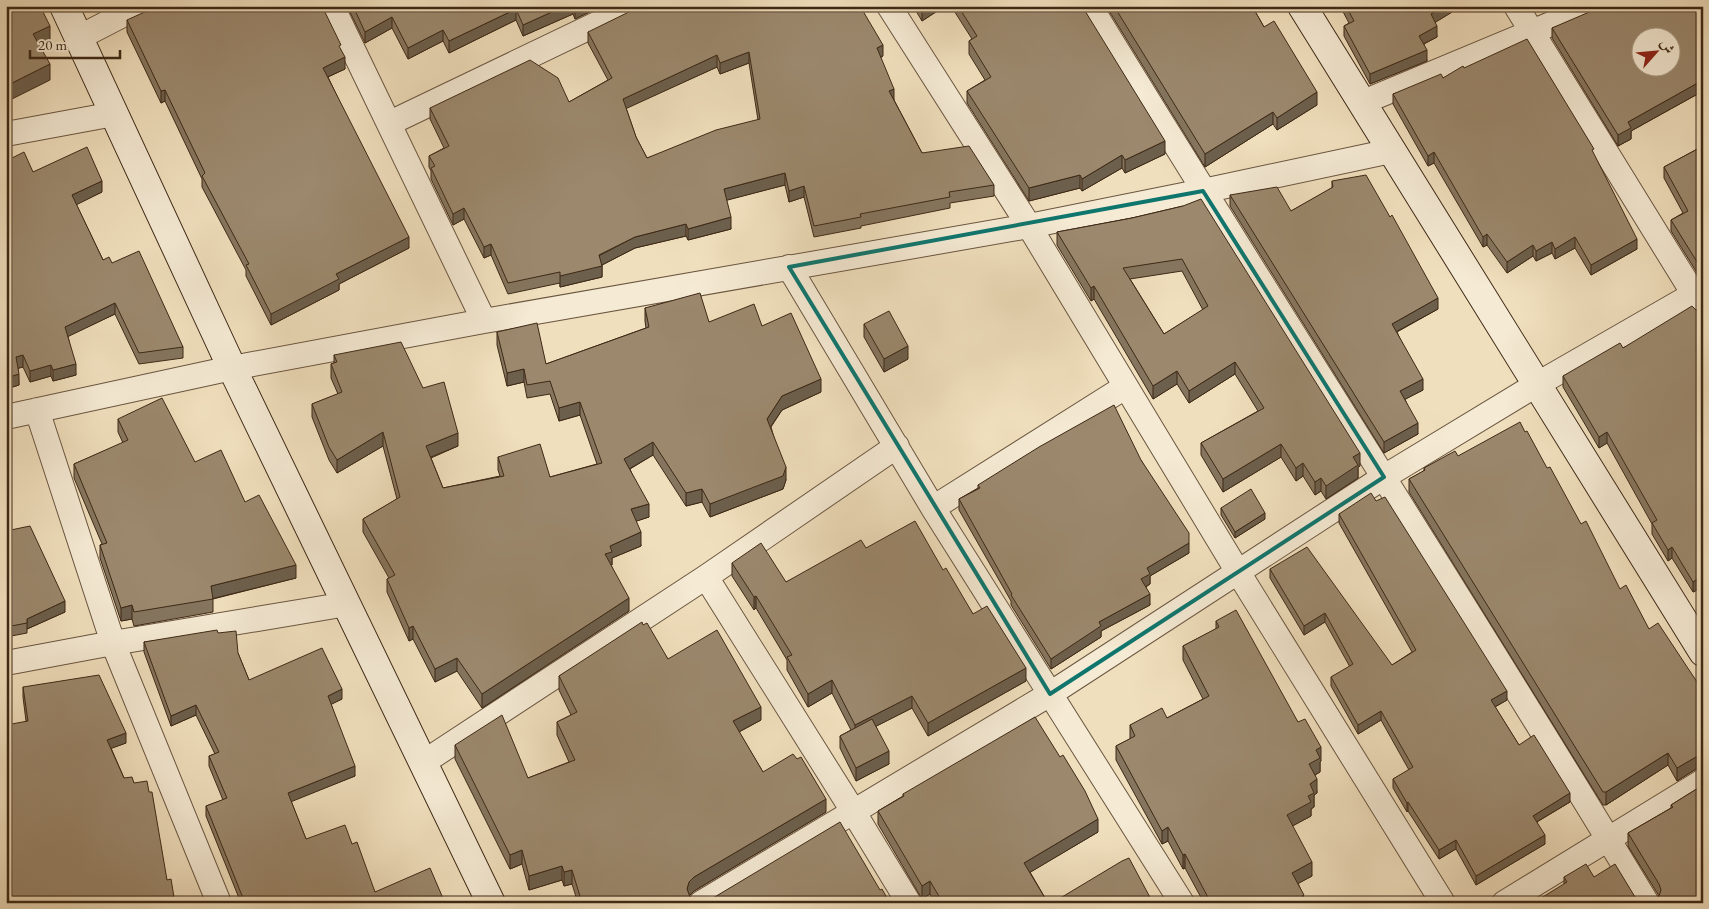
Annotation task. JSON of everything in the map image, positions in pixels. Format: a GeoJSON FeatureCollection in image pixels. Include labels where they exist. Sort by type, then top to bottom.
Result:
{"type":"FeatureCollection","features":[{"type":"Feature","properties":{"kind":"street"},"geometry":{"type":"LineString","coordinates":[[64,6],[232,368],[491,903]]}},
{"type":"Feature","properties":{"kind":"street"},"geometry":{"type":"LineString","coordinates":[[78,38],[140,6]]}},
{"type":"Feature","properties":{"kind":"street"},"geometry":{"type":"LineString","coordinates":[[332,6],[484,321]]}},
{"type":"Feature","properties":{"kind":"street"},"geometry":{"type":"LineString","coordinates":[[390,123],[634,6]]}},
{"type":"Feature","properties":{"kind":"street"},"geometry":{"type":"LineString","coordinates":[[889,6],[1028,226],[1238,572],[1443,903]]}},
{"type":"Feature","properties":{"kind":"street"},"geometry":{"type":"LineString","coordinates":[[1090,6],[1203,191],[1384,477],[1647,903]]}},
{"type":"Feature","properties":{"kind":"street"},"geometry":{"type":"LineString","coordinates":[[1302,6],[1703,652]]}},
{"type":"Feature","properties":{"kind":"street"},"geometry":{"type":"LineString","coordinates":[[701,903],[853,810],[1050,694],[1384,477],[1536,385],[1700,298],[1516,6]]}},
{"type":"Feature","properties":{"kind":"street"},"geometry":{"type":"LineString","coordinates":[[1361,103],[1594,6]]}},
{"type":"Feature","properties":{"kind":"street"},"geometry":{"type":"LineString","coordinates":[[6,134],[114,114]]}},
{"type":"Feature","properties":{"kind":"street"},"geometry":{"type":"LineString","coordinates":[[6,417],[232,368],[484,321],[1028,226],[1391,151]]}},
{"type":"Feature","properties":{"kind":"street"},"geometry":{"type":"LineString","coordinates":[[789,267],[933,508],[1182,903]]}},
{"type":"Feature","properties":{"kind":"street"},"geometry":{"type":"LineString","coordinates":[[933,508],[1125,387]]}},
{"type":"Feature","properties":{"kind":"street"},"geometry":{"type":"LineString","coordinates":[[38,410],[113,643],[219,903]]}},
{"type":"Feature","properties":{"kind":"street"},"geometry":{"type":"LineString","coordinates":[[424,762],[706,577],[897,446]]}},
{"type":"Feature","properties":{"kind":"street"},"geometry":{"type":"LineString","coordinates":[[706,577],[853,810],[909,903]]}},
{"type":"Feature","properties":{"kind":"street"},"geometry":{"type":"LineString","coordinates":[[6,663],[347,604]]}},
{"type":"Feature","properties":{"kind":"street"},"geometry":{"type":"LineString","coordinates":[[1504,903],[1703,781]]}},
{"type":"Feature","properties":{"kind":"highlighted area"},"geometry":{"type":"Polygon","coordinates":[[[1203,191],[1384,477],[1050,694],[789,267],[1203,191]]]}},
{"type":"Feature","properties":{"kind":"building"},"geometry":{"type":"Polygon","coordinates":[[[6,6],[40,6],[50,26],[33,34],[50,64],[6,86],[6,6]]]}},
{"type":"Feature","properties":{"kind":"building"},"geometry":{"type":"Polygon","coordinates":[[[158,6],[322,6],[345,57],[323,68],[409,237],[336,274],[339,279],[271,314],[246,265],[249,264],[202,176],[205,173],[165,90],[161,91],[127,20],[158,6]]]}},
{"type":"Feature","properties":{"kind":"building"},"geometry":{"type":"Polygon","coordinates":[[[353,6],[565,6],[523,25],[516,9],[449,41],[443,30],[408,48],[392,17],[365,32],[353,6]]]}},
{"type":"Feature","properties":{"kind":"building"},"geometry":{"type":"Polygon","coordinates":[[[641,6],[860,6],[883,45],[877,48],[894,89],[889,91],[922,153],[969,146],[994,185],[949,192],[950,197],[860,214],[861,217],[814,226],[804,186],[789,191],[785,173],[724,189],[731,217],[688,229],[686,224],[635,237],[599,255],[602,266],[560,276],[560,272],[508,283],[491,244],[484,247],[464,208],[453,214],[431,168],[435,166],[429,156],[449,146],[430,108],[530,60],[558,78],[569,102],[612,78],[588,32],[641,6]],[[749,52],[720,63],[717,55],[623,99],[636,137],[647,158],[716,130],[760,119],[749,52]]]}},
{"type":"Feature","properties":{"kind":"building"},"geometry":{"type":"Polygon","coordinates":[[[958,6],[1082,6],[1165,141],[1125,160],[1122,155],[1082,179],[1080,175],[1029,188],[967,91],[991,77],[969,41],[977,36],[958,6]]]}},
{"type":"Feature","properties":{"kind":"building"},"geometry":{"type":"Polygon","coordinates":[[[1114,6],[1252,6],[1264,27],[1274,21],[1317,92],[1277,118],[1273,112],[1205,154],[1114,6]]]}},
{"type":"Feature","properties":{"kind":"building"},"geometry":{"type":"Polygon","coordinates":[[[1346,6],[1444,6],[1431,14],[1437,26],[1419,36],[1427,50],[1370,74],[1344,26],[1354,21],[1346,6]]]}},
{"type":"Feature","properties":{"kind":"building"},"geometry":{"type":"Polygon","coordinates":[[[1611,6],[1703,6],[1703,80],[1628,122],[1631,128],[1618,135],[1552,28],[1601,7],[1603,10],[1611,6]]]}},
{"type":"Feature","properties":{"kind":"building"},"geometry":{"type":"Polygon","coordinates":[[[1527,39],[1594,149],[1592,150],[1637,239],[1591,265],[1575,237],[1555,249],[1552,242],[1536,251],[1533,245],[1507,262],[1487,234],[1483,237],[1434,152],[1428,156],[1393,94],[1441,74],[1443,78],[1463,66],[1464,68],[1527,39]]]}},
{"type":"Feature","properties":{"kind":"building"},"geometry":{"type":"Polygon","coordinates":[[[1703,146],[1703,265],[1699,265],[1671,220],[1688,211],[1664,167],[1703,146]]]}},
{"type":"Feature","properties":{"kind":"building"},"geometry":{"type":"Polygon","coordinates":[[[87,147],[102,181],[72,195],[103,260],[109,257],[112,263],[139,251],[183,347],[139,353],[115,303],[65,327],[76,364],[53,370],[51,365],[30,371],[23,355],[16,357],[19,374],[6,378],[6,161],[24,152],[33,172],[87,147]]]}},
{"type":"Feature","properties":{"kind":"building"},"geometry":{"type":"Polygon","coordinates":[[[1366,175],[1390,217],[1392,215],[1438,298],[1392,324],[1423,379],[1400,391],[1418,423],[1384,442],[1230,195],[1277,187],[1291,211],[1333,187],[1332,181],[1366,175]]]}},
{"type":"Feature","properties":{"kind":"building"},"geometry":{"type":"Polygon","coordinates":[[[1201,199],[1360,453],[1353,457],[1358,465],[1326,486],[1321,478],[1315,482],[1303,463],[1296,468],[1281,444],[1223,479],[1201,443],[1264,408],[1235,362],[1189,391],[1177,371],[1153,386],[1094,286],[1091,288],[1057,232],[1183,206],[1201,199]],[[1182,259],[1123,268],[1164,334],[1208,306],[1182,259]]]}},
{"type":"Feature","properties":{"kind":"building"},"geometry":{"type":"Polygon","coordinates":[[[700,293],[709,322],[754,304],[762,326],[791,313],[821,379],[782,396],[767,419],[786,467],[783,476],[710,504],[702,489],[686,493],[653,442],[624,459],[649,504],[631,509],[641,532],[610,546],[612,552],[605,554],[629,598],[482,694],[457,658],[435,669],[413,626],[409,628],[387,579],[395,575],[363,519],[400,497],[383,432],[337,460],[329,447],[312,404],[342,392],[331,364],[337,362],[334,355],[401,342],[423,388],[444,382],[458,433],[426,446],[443,488],[504,476],[498,457],[540,444],[550,477],[602,463],[580,402],[559,408],[550,381],[527,385],[524,369],[507,373],[497,332],[537,323],[546,364],[649,327],[645,308],[700,293]]]}},
{"type":"Feature","properties":{"kind":"building"},"geometry":{"type":"Polygon","coordinates":[[[1692,306],[1696,310],[1703,312],[1703,576],[1693,582],[1672,547],[1668,550],[1652,523],[1657,520],[1607,432],[1599,437],[1563,376],[1620,343],[1623,348],[1692,306]]]}},
{"type":"Feature","properties":{"kind":"building"},"geometry":{"type":"Polygon","coordinates":[[[889,311],[908,346],[884,359],[864,324],[889,311]]]}},
{"type":"Feature","properties":{"kind":"building"},"geometry":{"type":"Polygon","coordinates":[[[162,398],[195,462],[221,450],[245,502],[259,495],[296,565],[211,586],[213,599],[134,612],[132,605],[121,608],[100,545],[107,543],[74,464],[128,440],[118,419],[162,398]]]}},
{"type":"Feature","properties":{"kind":"building"},"geometry":{"type":"Polygon","coordinates":[[[1114,405],[1141,460],[1189,533],[1189,543],[1147,568],[1150,574],[1141,579],[1150,594],[1099,622],[1101,626],[1051,659],[1011,595],[959,499],[980,488],[978,485],[1039,447],[1114,405]]]}},
{"type":"Feature","properties":{"kind":"building"},"geometry":{"type":"Polygon","coordinates":[[[1520,422],[1547,468],[1550,467],[1581,524],[1586,521],[1620,589],[1626,585],[1649,629],[1658,623],[1703,691],[1703,755],[1677,768],[1668,753],[1606,792],[1603,792],[1409,479],[1425,470],[1424,468],[1455,451],[1458,456],[1520,422]]]}},
{"type":"Feature","properties":{"kind":"building"},"geometry":{"type":"Polygon","coordinates":[[[1251,489],[1265,513],[1235,532],[1221,508],[1251,489]]]}},
{"type":"Feature","properties":{"kind":"building"},"geometry":{"type":"Polygon","coordinates":[[[1371,493],[1376,501],[1385,497],[1507,691],[1491,700],[1519,745],[1534,735],[1570,793],[1533,816],[1545,835],[1476,876],[1456,840],[1439,850],[1393,779],[1413,767],[1381,711],[1358,725],[1331,677],[1353,664],[1325,613],[1304,626],[1270,569],[1307,547],[1392,665],[1416,650],[1339,514],[1371,493]]]}},
{"type":"Feature","properties":{"kind":"building"},"geometry":{"type":"Polygon","coordinates":[[[915,521],[943,570],[946,568],[973,614],[987,606],[1026,668],[928,723],[912,696],[855,725],[832,680],[808,694],[787,657],[792,655],[756,596],[754,597],[732,563],[761,543],[786,582],[861,540],[866,548],[915,521]]]}},
{"type":"Feature","properties":{"kind":"building"},"geometry":{"type":"Polygon","coordinates":[[[30,526],[65,601],[27,619],[27,623],[6,627],[6,531],[30,526]]]}},
{"type":"Feature","properties":{"kind":"building"},"geometry":{"type":"Polygon","coordinates":[[[1236,610],[1298,722],[1305,719],[1321,747],[1316,750],[1320,758],[1309,764],[1317,779],[1310,784],[1314,793],[1308,796],[1311,802],[1287,815],[1312,862],[1292,873],[1304,895],[1302,896],[1306,903],[1211,903],[1185,854],[1183,855],[1168,827],[1162,831],[1116,746],[1135,736],[1130,725],[1162,708],[1167,718],[1209,696],[1183,646],[1219,627],[1216,621],[1236,610]]]}},
{"type":"Feature","properties":{"kind":"building"},"geometry":{"type":"Polygon","coordinates":[[[642,622],[643,625],[647,623],[668,659],[717,630],[761,707],[733,721],[763,772],[793,754],[797,759],[801,757],[826,799],[694,877],[689,882],[687,889],[690,897],[700,903],[582,903],[572,870],[564,872],[562,866],[529,876],[522,850],[510,855],[455,745],[502,715],[528,778],[575,760],[557,722],[577,712],[559,676],[642,622]]]}},
{"type":"Feature","properties":{"kind":"building"},"geometry":{"type":"Polygon","coordinates":[[[217,630],[218,633],[236,631],[238,653],[249,680],[322,648],[342,689],[328,696],[355,766],[288,793],[306,839],[345,825],[352,844],[357,842],[375,892],[430,868],[445,903],[245,903],[206,806],[227,798],[209,756],[219,752],[196,705],[171,716],[144,642],[217,630]]]}},
{"type":"Feature","properties":{"kind":"building"},"geometry":{"type":"Polygon","coordinates":[[[99,675],[126,733],[107,740],[124,778],[132,777],[134,783],[147,781],[149,792],[152,792],[167,880],[171,879],[175,903],[6,903],[6,725],[28,721],[23,687],[99,675]]]}},
{"type":"Feature","properties":{"kind":"building"},"geometry":{"type":"Polygon","coordinates":[[[1035,717],[1060,757],[1063,755],[1085,791],[1098,819],[1024,863],[1048,903],[943,903],[930,881],[922,886],[878,811],[904,796],[903,794],[1035,717]]]}},
{"type":"Feature","properties":{"kind":"building"},"geometry":{"type":"Polygon","coordinates":[[[872,719],[889,751],[856,768],[840,736],[872,719]]]}},
{"type":"Feature","properties":{"kind":"building"},"geometry":{"type":"Polygon","coordinates":[[[1703,785],[1703,903],[1651,903],[1655,902],[1661,890],[1628,833],[1673,807],[1671,805],[1703,785]]]}},
{"type":"Feature","properties":{"kind":"building"},"geometry":{"type":"Polygon","coordinates":[[[840,822],[880,890],[882,889],[890,903],[702,903],[708,901],[840,822]]]}},
{"type":"Feature","properties":{"kind":"building"},"geometry":{"type":"Polygon","coordinates":[[[1129,858],[1153,903],[1052,903],[1122,861],[1129,858]]]}},
{"type":"Feature","properties":{"kind":"building"},"geometry":{"type":"Polygon","coordinates":[[[1586,864],[1594,877],[1615,864],[1635,897],[1643,903],[1533,903],[1567,882],[1564,877],[1586,864]]]}}]}
